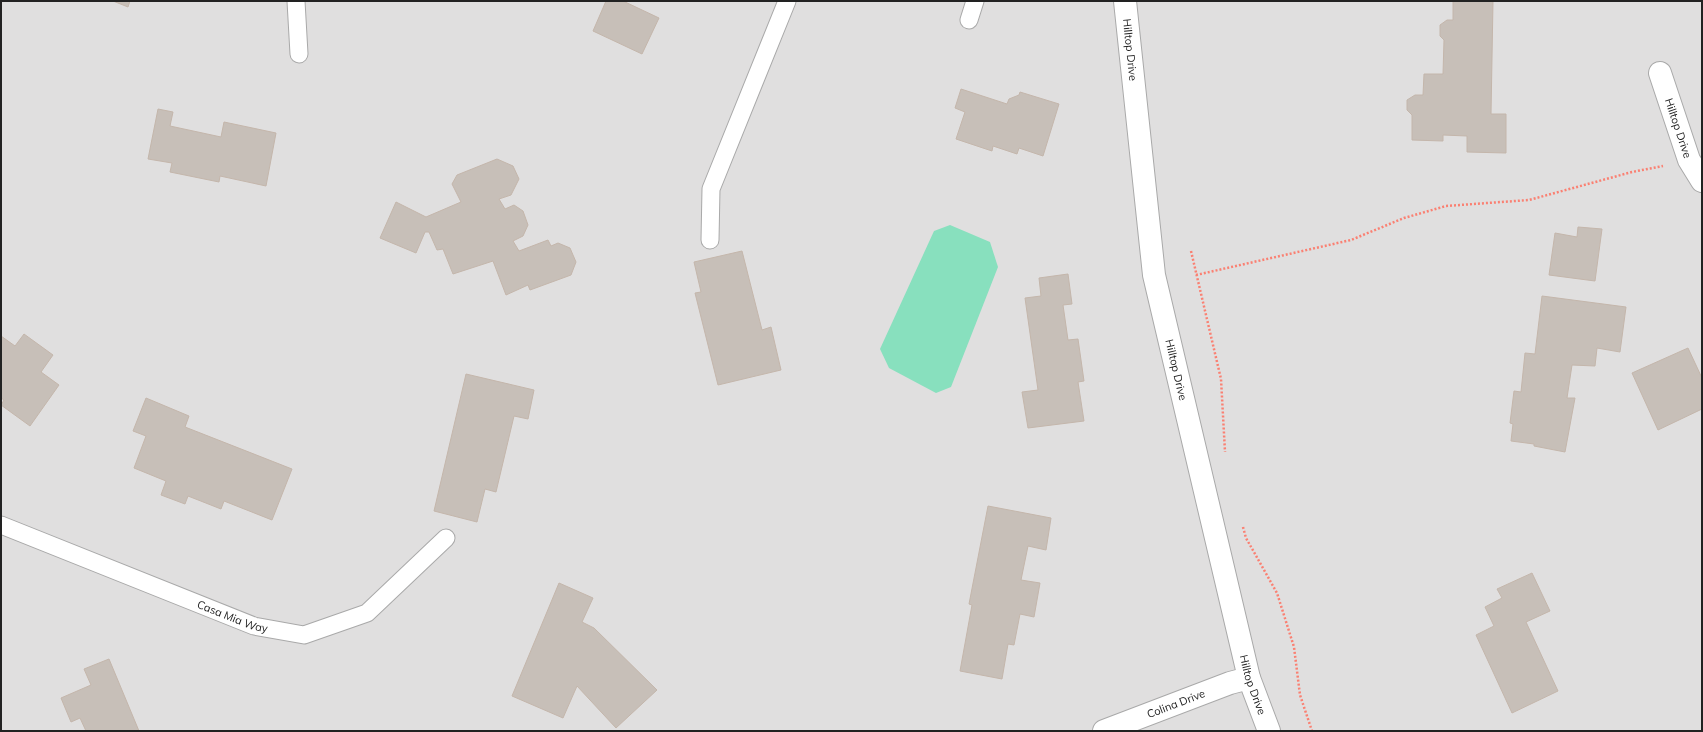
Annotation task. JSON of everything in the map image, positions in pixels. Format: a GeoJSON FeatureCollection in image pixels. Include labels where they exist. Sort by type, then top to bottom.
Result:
{"type":"FeatureCollection","features":[{"type":"Feature","properties":{"kind":"street","name":"Hilltop Drive"},"geometry":{"type":"LineString","coordinates":[[1125,1],[1154,275],[1249,678],[1269,731]]}},
{"type":"Feature","properties":{"kind":"street","name":"Hilltop Drive"},"geometry":{"type":"LineString","coordinates":[[1660,73],[1689,160],[1702,181]]}},
{"type":"Feature","properties":{"kind":"street","name":"Colina Drive"},"geometry":{"type":"LineString","coordinates":[[1104,731],[1230,683],[1249,678]]}},
{"type":"Feature","properties":{"kind":"lane"},"geometry":{"type":"LineString","coordinates":[[296,1],[299,54]]}},
{"type":"Feature","properties":{"kind":"lane"},"geometry":{"type":"LineString","coordinates":[[710,240],[711,190],[787,1]]}},
{"type":"Feature","properties":{"kind":"lane"},"geometry":{"type":"LineString","coordinates":[[969,20],[975,1]]}},
{"type":"Feature","properties":{"kind":"lane","name":"Casa Mia Way"},"geometry":{"type":"LineString","coordinates":[[1,524],[254,626],[304,635],[367,614],[446,538]]}},
{"type":"Feature","properties":{"kind":"path"},"geometry":{"type":"LineString","coordinates":[[1196,275],[1351,240],[1404,218],[1446,206],[1529,200],[1632,172],[1689,160]]}},
{"type":"Feature","properties":{"kind":"path"},"geometry":{"type":"LineString","coordinates":[[1191,251],[1221,379],[1226,458]]}},
{"type":"Feature","properties":{"kind":"path"},"geometry":{"type":"LineString","coordinates":[[1242,524],[1246,538],[1277,593],[1294,647],[1300,695],[1312,731]]}},
{"type":"Feature","properties":{"kind":"shaded area"},"geometry":{"type":"Polygon","coordinates":[[[1,1],[1702,1],[1702,731],[1,731],[1,1]]]}},
{"type":"Feature","properties":{"kind":"green space"},"geometry":{"type":"Polygon","coordinates":[[[950,225],[990,242],[998,267],[951,387],[936,393],[889,368],[880,349],[934,231],[950,225]]]}},
{"type":"Feature","properties":{"kind":"building"},"geometry":{"type":"Polygon","coordinates":[[[113,1],[130,1],[128,7],[113,1]]]}},
{"type":"Feature","properties":{"kind":"building"},"geometry":{"type":"Polygon","coordinates":[[[606,1],[623,1],[659,18],[642,54],[593,31],[606,1]]]}},
{"type":"Feature","properties":{"kind":"building"},"geometry":{"type":"Polygon","coordinates":[[[1453,1],[1493,1],[1491,114],[1506,114],[1506,153],[1467,152],[1467,136],[1443,135],[1443,141],[1412,140],[1412,115],[1407,110],[1407,100],[1415,95],[1423,95],[1424,74],[1443,74],[1444,40],[1440,36],[1440,25],[1447,20],[1453,20],[1453,1]]]}},
{"type":"Feature","properties":{"kind":"building"},"geometry":{"type":"Polygon","coordinates":[[[961,89],[1007,104],[1009,99],[1019,95],[1020,92],[1059,104],[1043,156],[1019,148],[1017,154],[993,146],[992,151],[956,139],[965,112],[955,108],[961,89]]]}},
{"type":"Feature","properties":{"kind":"building"},"geometry":{"type":"Polygon","coordinates":[[[158,109],[173,112],[170,126],[221,137],[224,122],[276,133],[266,186],[220,176],[219,182],[170,172],[172,163],[148,159],[158,109]]]}},
{"type":"Feature","properties":{"kind":"building"},"geometry":{"type":"Polygon","coordinates":[[[497,159],[513,166],[519,179],[511,195],[499,199],[505,209],[514,205],[523,211],[528,225],[523,236],[513,241],[519,251],[548,240],[551,246],[558,243],[570,248],[576,262],[571,275],[530,290],[528,285],[506,295],[493,261],[453,274],[443,249],[437,250],[429,232],[425,232],[416,253],[380,238],[396,202],[426,217],[461,202],[452,184],[457,175],[497,159]]]}},
{"type":"Feature","properties":{"kind":"building"},"geometry":{"type":"Polygon","coordinates":[[[1578,227],[1602,229],[1595,281],[1549,275],[1555,233],[1577,237],[1578,227]]]}},
{"type":"Feature","properties":{"kind":"building"},"geometry":{"type":"Polygon","coordinates":[[[742,251],[762,330],[771,327],[781,370],[718,385],[695,293],[701,292],[694,262],[742,251]]]}},
{"type":"Feature","properties":{"kind":"building"},"geometry":{"type":"Polygon","coordinates":[[[1068,274],[1072,304],[1063,305],[1068,340],[1078,339],[1084,381],[1078,382],[1084,421],[1028,428],[1022,392],[1038,390],[1025,298],[1041,296],[1039,278],[1068,274]]]}},
{"type":"Feature","properties":{"kind":"building"},"geometry":{"type":"Polygon","coordinates":[[[1542,296],[1626,307],[1620,352],[1597,348],[1595,366],[1572,365],[1567,398],[1575,398],[1565,452],[1534,446],[1534,444],[1511,441],[1513,424],[1510,423],[1514,391],[1521,392],[1525,353],[1535,354],[1542,296]]]}},
{"type":"Feature","properties":{"kind":"building"},"geometry":{"type":"Polygon","coordinates":[[[24,334],[53,355],[41,372],[59,385],[30,426],[1,405],[4,400],[1,398],[1,336],[15,346],[24,334]]]}},
{"type":"Feature","properties":{"kind":"building"},"geometry":{"type":"Polygon","coordinates":[[[1688,348],[1702,378],[1702,409],[1658,430],[1632,373],[1688,348]]]}},
{"type":"Feature","properties":{"kind":"building"},"geometry":{"type":"Polygon","coordinates":[[[466,374],[534,390],[528,419],[514,416],[496,492],[485,489],[477,522],[434,511],[466,374]]]}},
{"type":"Feature","properties":{"kind":"building"},"geometry":{"type":"Polygon","coordinates":[[[146,398],[189,416],[185,427],[292,469],[272,520],[224,501],[221,509],[188,496],[185,504],[161,495],[166,481],[134,468],[146,436],[133,431],[146,398]]]}},
{"type":"Feature","properties":{"kind":"building"},"geometry":{"type":"Polygon","coordinates":[[[988,506],[1051,518],[1046,550],[1028,546],[1021,580],[1040,583],[1034,617],[1020,614],[1014,645],[1008,644],[1002,679],[960,671],[972,605],[969,604],[988,506]]]}},
{"type":"Feature","properties":{"kind":"building"},"geometry":{"type":"Polygon","coordinates":[[[1532,573],[1550,611],[1526,622],[1558,691],[1512,713],[1476,635],[1494,626],[1485,607],[1502,598],[1497,589],[1532,573]]]}},
{"type":"Feature","properties":{"kind":"building"},"geometry":{"type":"Polygon","coordinates":[[[559,583],[593,598],[582,622],[594,628],[657,690],[616,728],[577,686],[563,718],[512,696],[559,583]]]}},
{"type":"Feature","properties":{"kind":"building"},"geometry":{"type":"Polygon","coordinates":[[[109,659],[139,731],[86,731],[80,718],[71,722],[61,698],[91,685],[84,669],[109,659]]]}}]}
